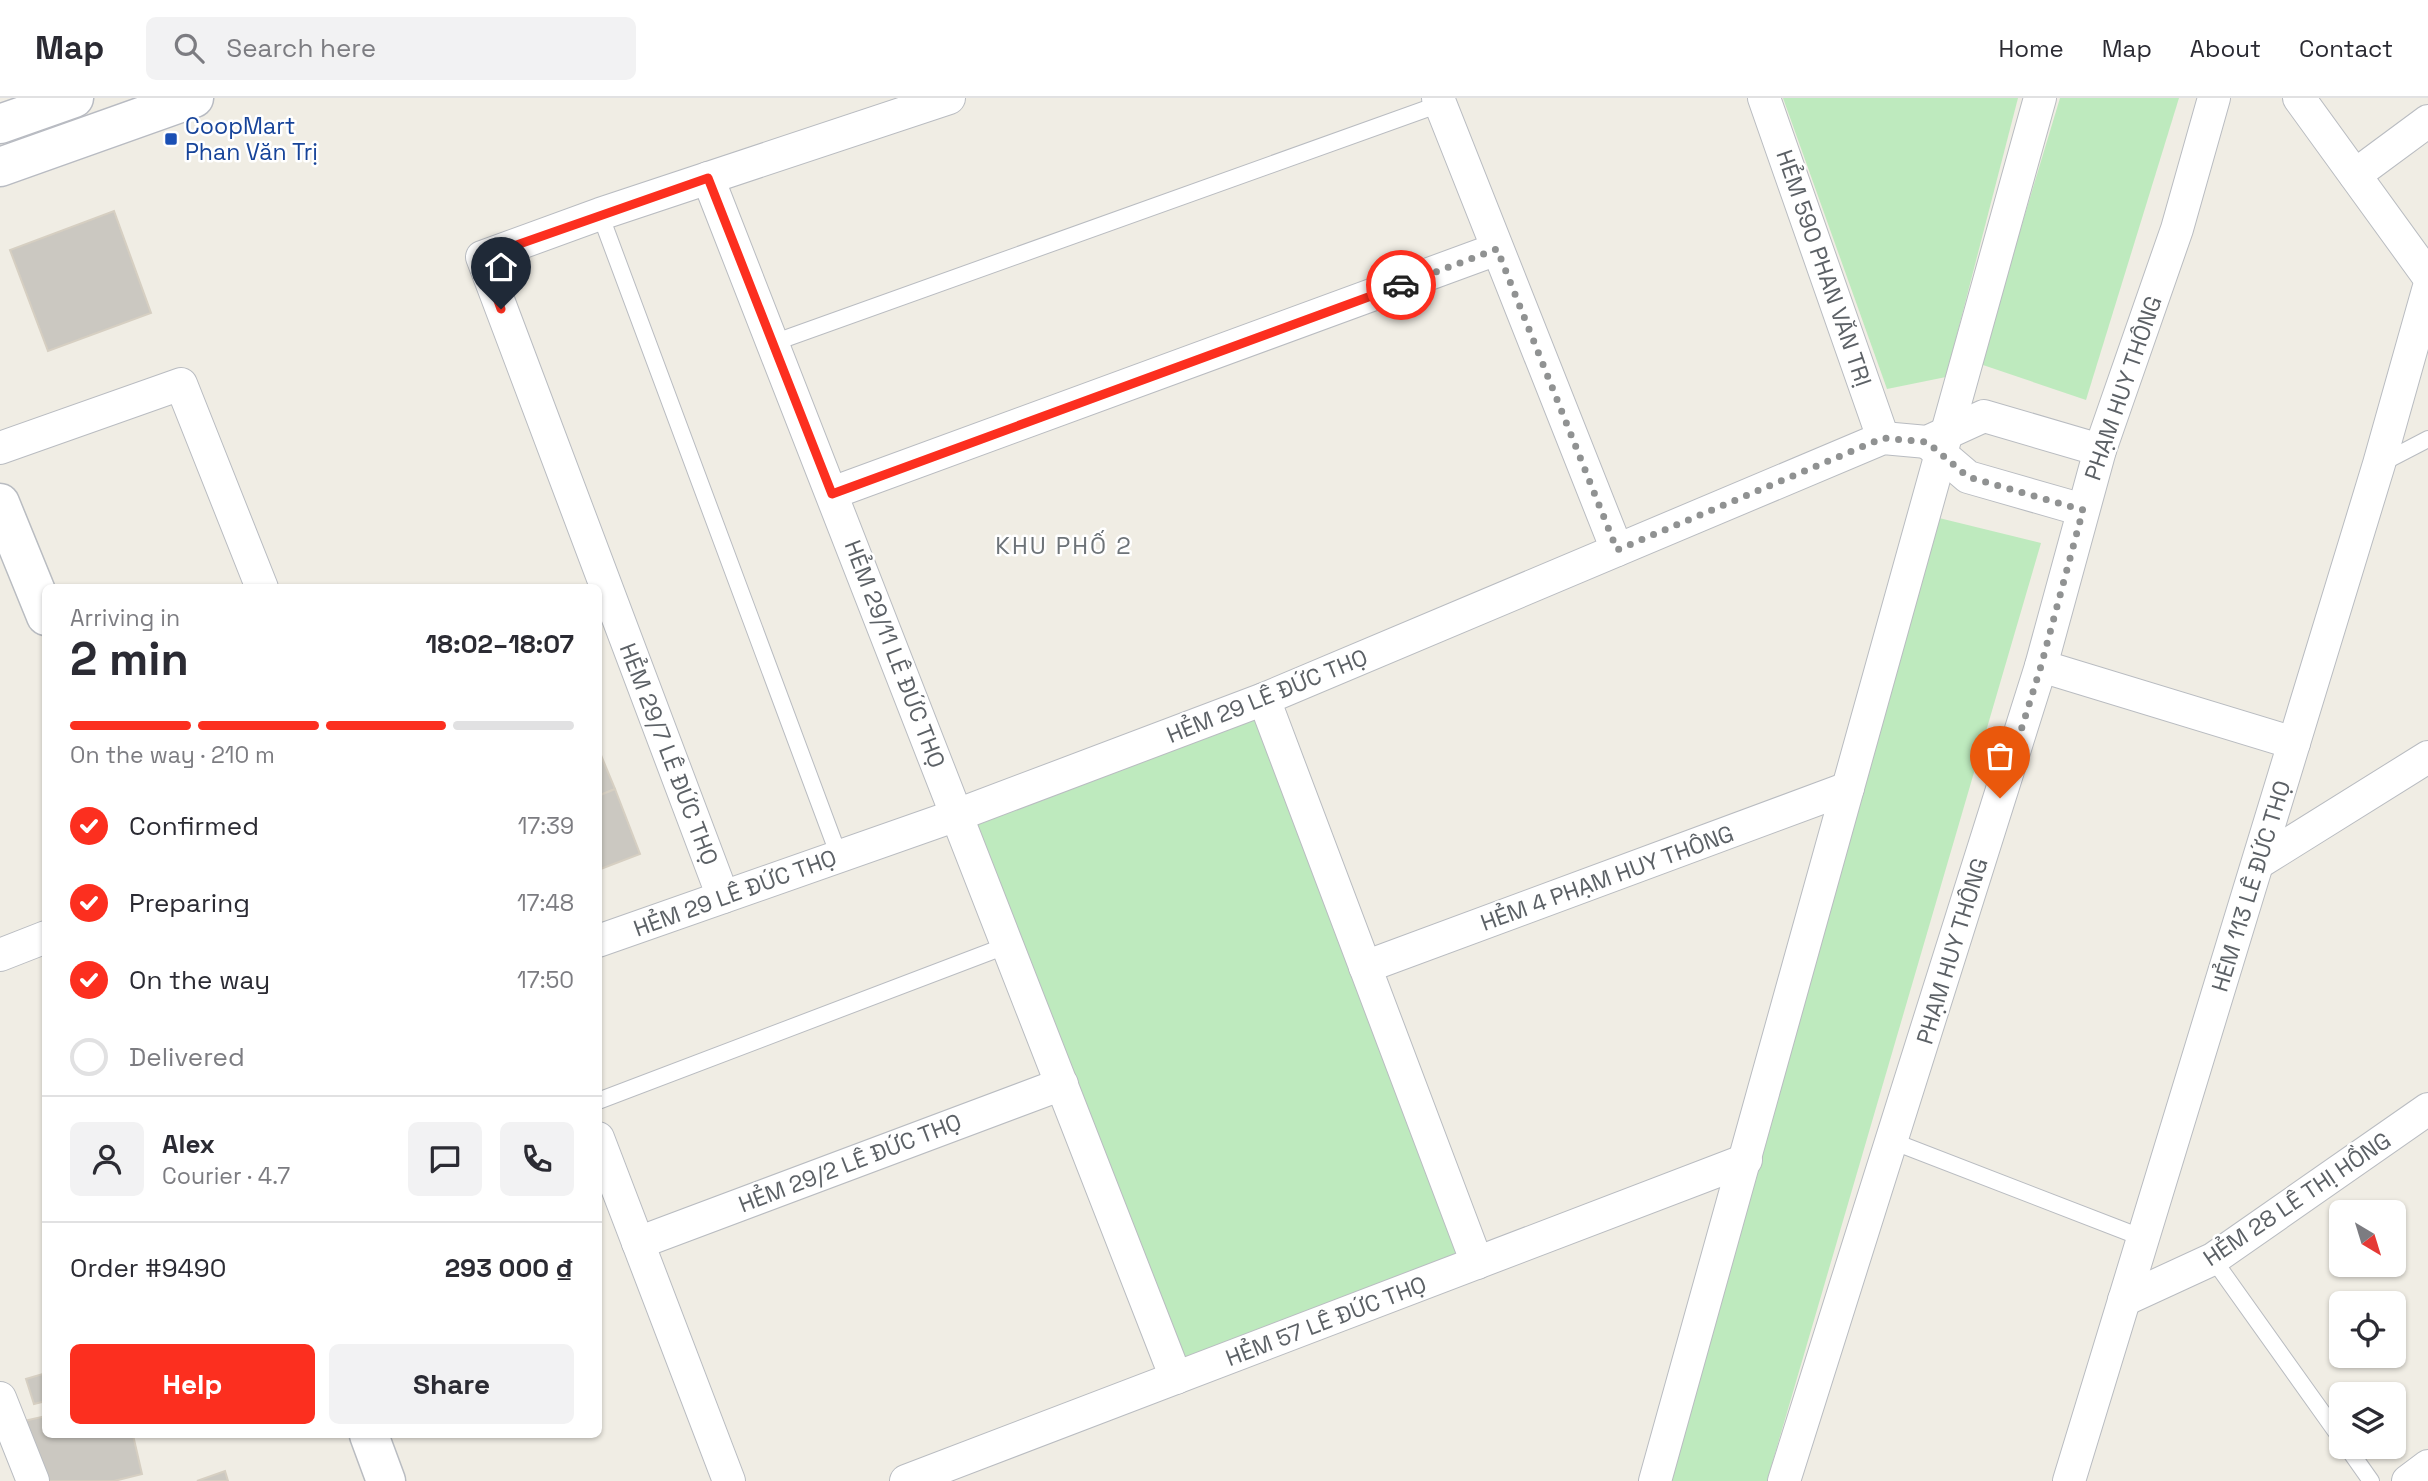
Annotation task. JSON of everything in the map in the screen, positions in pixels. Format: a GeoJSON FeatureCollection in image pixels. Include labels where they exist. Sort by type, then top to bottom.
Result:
{"type":"FeatureCollection","features":[{"type":"Feature","properties":{"kind":"main road"},"geometry":{"type":"LineString","coordinates":[[0,124],[74,98]]}},
{"type":"Feature","properties":{"kind":"main road"},"geometry":{"type":"LineString","coordinates":[[0,167],[194,98]]}},
{"type":"Feature","properties":{"kind":"main road"},"geometry":{"type":"LineString","coordinates":[[0,503],[42,606]]}},
{"type":"Feature","properties":{"kind":"main road"},"geometry":{"type":"LineString","coordinates":[[370,1438],[386,1481]]}},
{"type":"Feature","properties":{"kind":"street"},"geometry":{"type":"LineString","coordinates":[[600,214],[949,98]]}},
{"type":"Feature","properties":{"kind":"street","name":"HẺM 590 PHAN VĂN TRỊ"},"geometry":{"type":"LineString","coordinates":[[1764,98],[1883,438]]}},
{"type":"Feature","properties":{"kind":"street"},"geometry":{"type":"LineString","coordinates":[[1655,1481],[1848,788],[1937,443],[2040,98]]}},
{"type":"Feature","properties":{"kind":"street","name":"PHẠM HUY THÔNG"},"geometry":{"type":"LineString","coordinates":[[1784,1481],[2041,666],[2099,450],[2177,229],[2214,98]]}},
{"type":"Feature","properties":{"kind":"street"},"geometry":{"type":"LineString","coordinates":[[2299,98],[2428,276]]}},
{"type":"Feature","properties":{"kind":"street"},"geometry":{"type":"LineString","coordinates":[[1439,101],[1617,550]]}},
{"type":"Feature","properties":{"kind":"street"},"geometry":{"type":"LineString","coordinates":[[2355,175],[2428,121]]}},
{"type":"Feature","properties":{"kind":"street","name":"HẺM 29/11 LÊ ĐỨC THỌ"},"geometry":{"type":"LineString","coordinates":[[708,178],[957,815]]}},
{"type":"Feature","properties":{"kind":"street","name":"HẺM 29/7 LÊ ĐỨC THỌ"},"geometry":{"type":"LineString","coordinates":[[600,214],[482,257],[723,897]]}},
{"type":"Feature","properties":{"kind":"street"},"geometry":{"type":"LineString","coordinates":[[832,494],[1497,249]]}},
{"type":"Feature","properties":{"kind":"street","name":"HẺM 113 LÊ ĐỨC THỌ"},"geometry":{"type":"LineString","coordinates":[[2069,1481],[2379,464],[2428,290]]}},
{"type":"Feature","properties":{"kind":"street"},"geometry":{"type":"LineString","coordinates":[[0,448],[181,384],[260,584]]}},
{"type":"Feature","properties":{"kind":"street"},"geometry":{"type":"LineString","coordinates":[[1937,443],[1984,416],[2099,450]]}},
{"type":"Feature","properties":{"kind":"street","name":"HẺM 29 LÊ ĐỨC THỌ"},"geometry":{"type":"LineString","coordinates":[[602,940],[957,815],[1264,699],[1883,438],[1937,443]]}},
{"type":"Feature","properties":{"kind":"street"},"geometry":{"type":"LineString","coordinates":[[1937,443],[1968,477],[2083,510]]}},
{"type":"Feature","properties":{"kind":"street"},"geometry":{"type":"LineString","coordinates":[[2041,666],[2294,743]]}},
{"type":"Feature","properties":{"kind":"street"},"geometry":{"type":"LineString","coordinates":[[1264,699],[1477,1263]]}},
{"type":"Feature","properties":{"kind":"street"},"geometry":{"type":"LineString","coordinates":[[2258,863],[2428,757]]}},
{"type":"Feature","properties":{"kind":"street","name":"HẺM 4 PHẠM HUY THÔNG"},"geometry":{"type":"LineString","coordinates":[[1365,967],[1848,788]]}},
{"type":"Feature","properties":{"kind":"street"},"geometry":{"type":"LineString","coordinates":[[957,815],[1177,1378]]}},
{"type":"Feature","properties":{"kind":"street"},"geometry":{"type":"LineString","coordinates":[[0,955],[42,939]]}},
{"type":"Feature","properties":{"kind":"street","name":"HẺM 29/2 LÊ ĐỨC THỌ"},"geometry":{"type":"LineString","coordinates":[[638,1243],[1062,1084]]}},
{"type":"Feature","properties":{"kind":"street","name":"HẺM 28 LÊ THỊ HỒNG"},"geometry":{"type":"LineString","coordinates":[[2124,1300],[2213,1259],[2428,1109]]}},
{"type":"Feature","properties":{"kind":"street"},"geometry":{"type":"LineString","coordinates":[[602,1148],[729,1481]]}},
{"type":"Feature","properties":{"kind":"street","name":"HẺM 57 LÊ ĐỨC THỌ"},"geometry":{"type":"LineString","coordinates":[[906,1481],[1746,1160]]}},
{"type":"Feature","properties":{"kind":"street"},"geometry":{"type":"LineString","coordinates":[[0,1398],[33,1481]]}},
{"type":"Feature","properties":{"kind":"street"},"geometry":{"type":"LineString","coordinates":[[2408,1481],[2428,1466]]}},
{"type":"Feature","properties":{"kind":"lane"},"geometry":{"type":"LineString","coordinates":[[773,343],[1439,101]]}},
{"type":"Feature","properties":{"kind":"lane"},"geometry":{"type":"LineString","coordinates":[[600,214],[839,856]]}},
{"type":"Feature","properties":{"kind":"lane"},"geometry":{"type":"LineString","coordinates":[[2379,464],[2428,439]]}},
{"type":"Feature","properties":{"kind":"lane"},"geometry":{"type":"LineString","coordinates":[[602,1099],[1008,945]]}},
{"type":"Feature","properties":{"kind":"lane"},"geometry":{"type":"LineString","coordinates":[[1892,1141],[2143,1238]]}},
{"type":"Feature","properties":{"kind":"lane"},"geometry":{"type":"LineString","coordinates":[[2213,1259],[2329,1422]]}},
{"type":"Feature","properties":{"kind":"lane"},"geometry":{"type":"LineString","coordinates":[[2355,1459],[2371,1481]]}},
{"type":"Feature","properties":{"kind":"green space"},"geometry":{"type":"Polygon","coordinates":[[[1783,98],[2018,98],[1946,377],[1887,389],[1783,98]]]}},
{"type":"Feature","properties":{"kind":"green space"},"geometry":{"type":"Polygon","coordinates":[[[2060,98],[2179,98],[2086,400],[1980,364],[2060,98]]]}},
{"type":"Feature","properties":{"kind":"green space"},"geometry":{"type":"Polygon","coordinates":[[[1935,517],[2041,543],[1767,1481],[1670,1481],[1935,517]]]}},
{"type":"Feature","properties":{"kind":"green space"},"geometry":{"type":"Polygon","coordinates":[[[1264,699],[1477,1263],[1176,1378],[957,815],[1264,699]]]}},
{"type":"Feature","properties":{"kind":"building"},"geometry":{"type":"Polygon","coordinates":[[[114,211],[151,313],[48,351],[10,250],[114,211]]]}},
{"type":"Feature","properties":{"kind":"building"},"geometry":{"type":"Polygon","coordinates":[[[602,758],[615,789],[602,794],[602,758]]]}},
{"type":"Feature","properties":{"kind":"building"},"geometry":{"type":"Polygon","coordinates":[[[615,789],[640,854],[602,868],[602,794],[615,789]]]}},
{"type":"Feature","properties":{"kind":"building"},"geometry":{"type":"Polygon","coordinates":[[[42,1374],[42,1402],[34,1404],[26,1379],[42,1374]]]}},
{"type":"Feature","properties":{"kind":"building"},"geometry":{"type":"Polygon","coordinates":[[[42,1417],[42,1438],[134,1438],[142,1474],[114,1481],[38,1481],[24,1421],[42,1417]]]}},
{"type":"Feature","properties":{"kind":"building"},"geometry":{"type":"Polygon","coordinates":[[[225,1471],[228,1481],[197,1481],[225,1471]]]}},
{"type":"Feature","properties":{"kind":"way so far"},"geometry":{"type":"LineString","coordinates":[[1401,285],[1497,249],[1617,550],[1883,438],[1927,442],[1968,477],[2083,510],[2041,666],[2000,798]]}},
{"type":"Feature","properties":{"kind":"place","name":"CoopMart Phan Văn Trị"},"geometry":{"type":"Point","coordinates":[171,139]}},
{"type":"Feature","properties":{"kind":"district","name":"KHU PHỐ 2"},"geometry":{"type":"Point","coordinates":[1064,545]}},
{"type":"Feature","properties":{"kind":"route"},"geometry":{"type":"LineString","coordinates":[[501,309],[482,257],[708,178],[832,494],[1401,285]]}}]}
